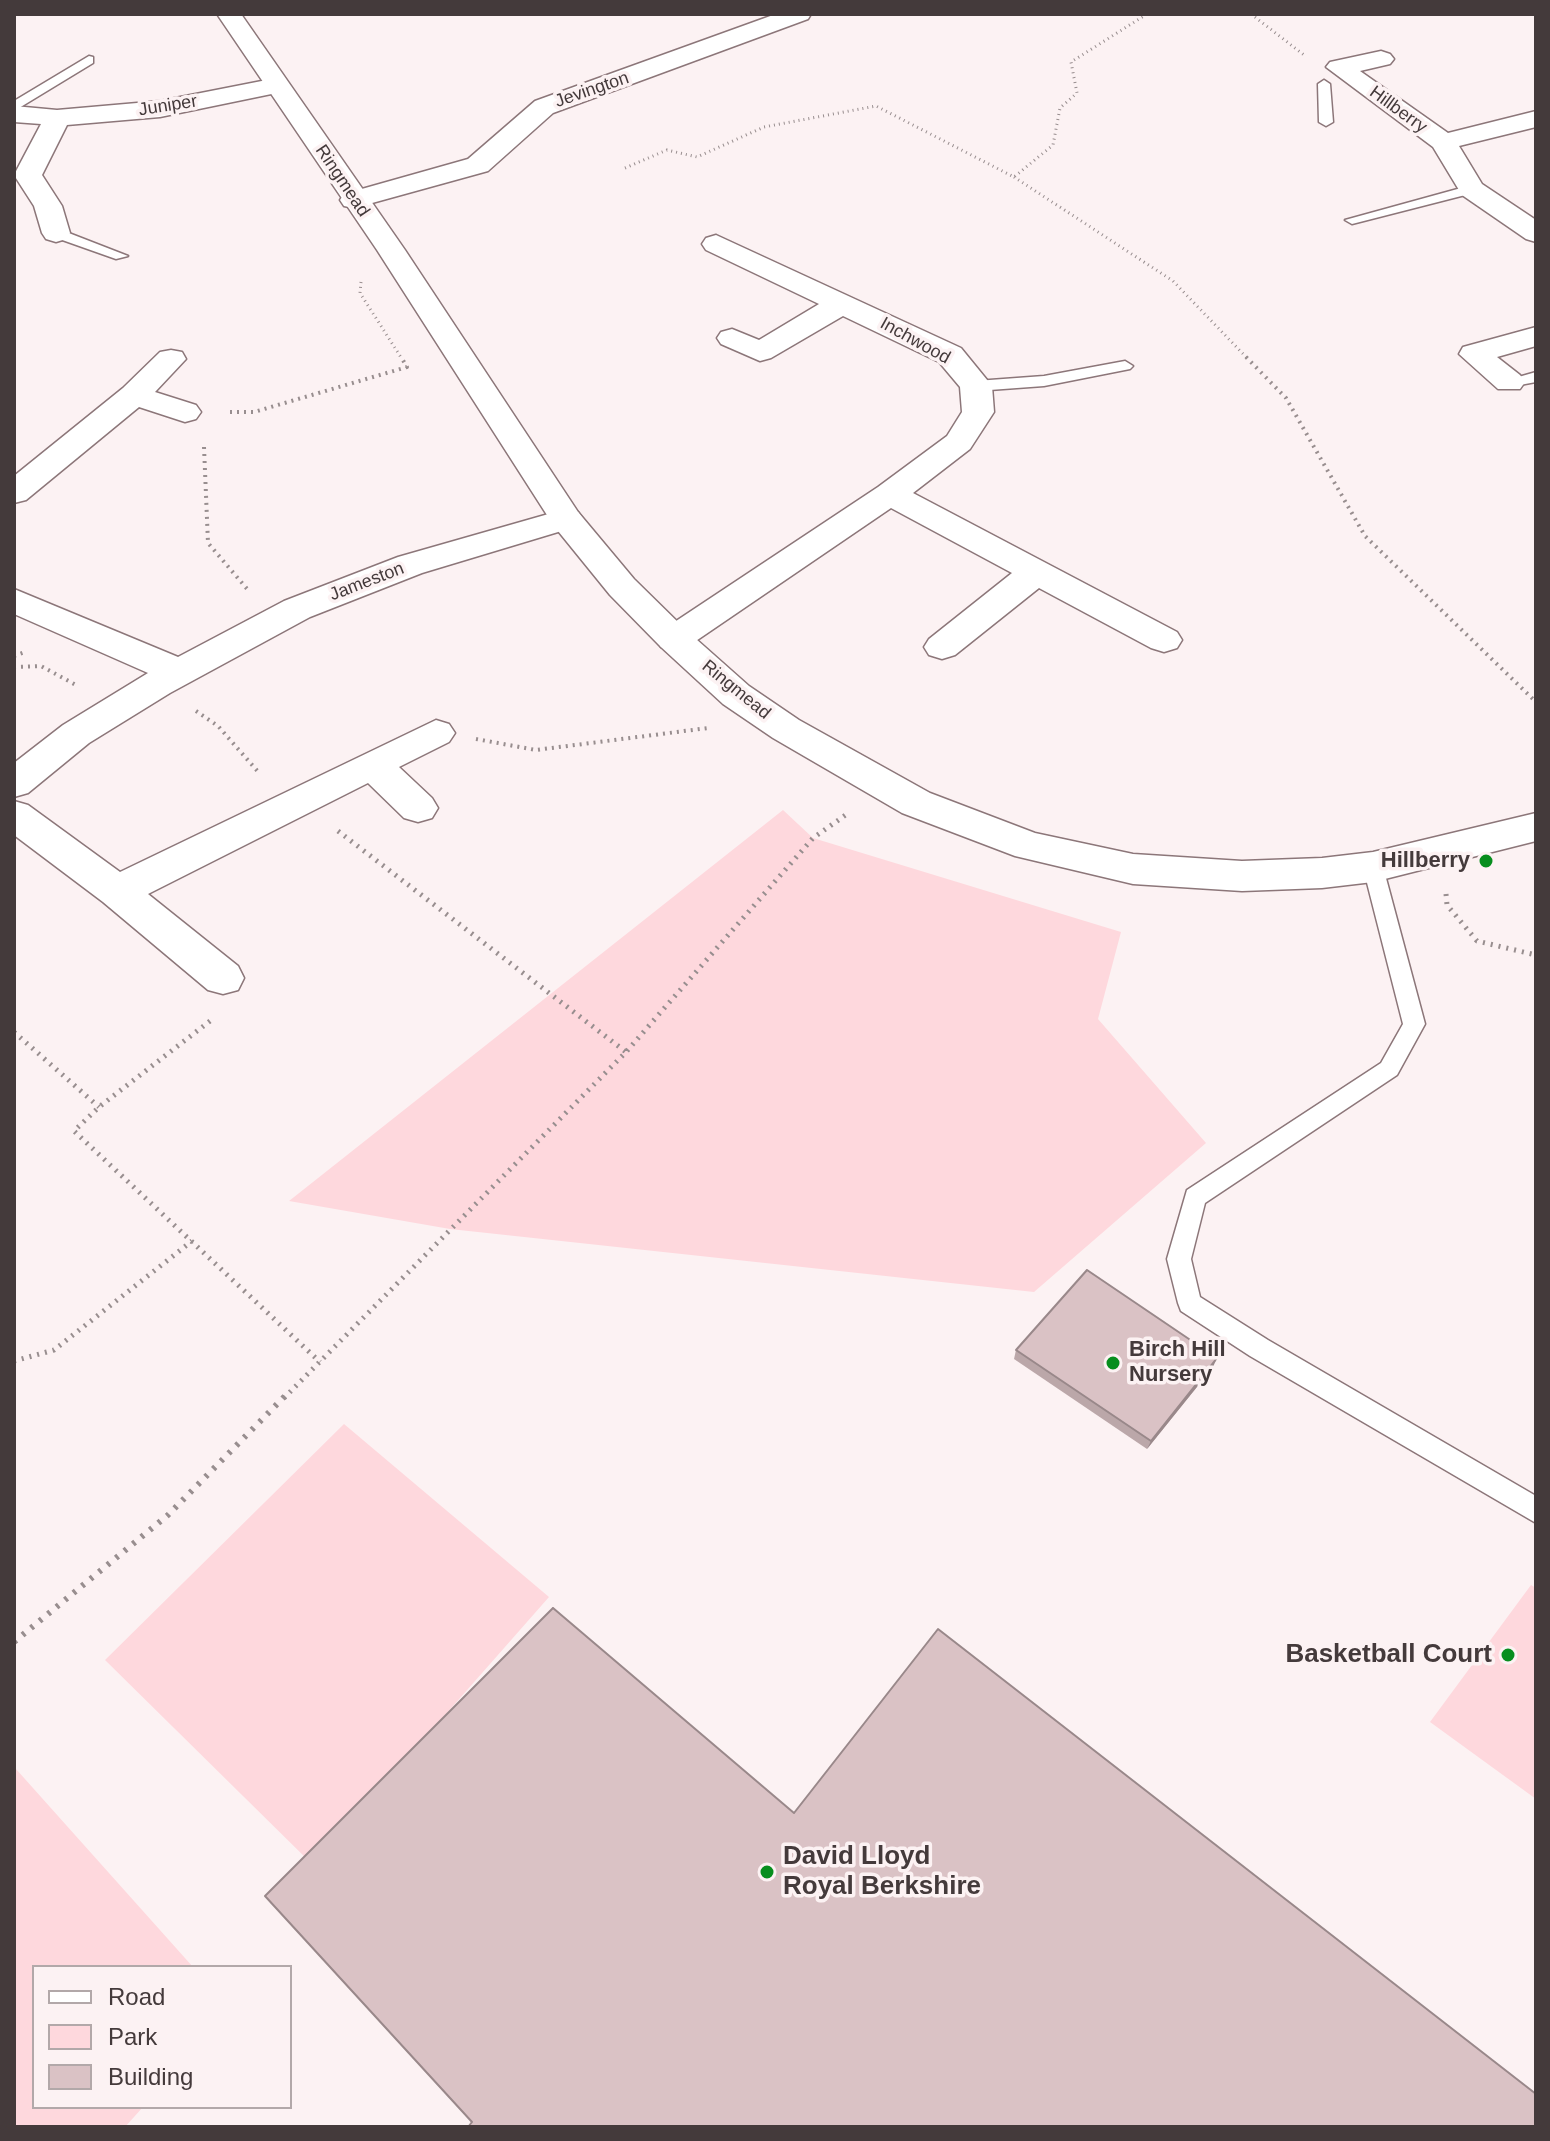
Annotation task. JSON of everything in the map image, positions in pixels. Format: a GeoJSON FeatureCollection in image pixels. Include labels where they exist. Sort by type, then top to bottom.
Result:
{"type":"FeatureCollection","features":[{"type":"Feature","properties":{"kind":"street","name":"Ringmead"},"geometry":{"type":"LineString","coordinates":[[229,14],[391,250],[566,519],[622,587],[736,695],[874,782],[1029,846],[1078,859],[1182,875],[1322,873],[1373,867],[1536,827]]}},
{"type":"Feature","properties":{"kind":"street","name":"Jevington"},"geometry":{"type":"LineString","coordinates":[[354,200],[478,165],[544,107],[799,14]]}},
{"type":"Feature","properties":{"kind":"street","name":"Hillberry"},"geometry":{"type":"LineString","coordinates":[[1339,76],[1381,59]]}},
{"type":"Feature","properties":{"kind":"street","name":"Hillberry"},"geometry":{"type":"LineString","coordinates":[[1339,76],[1443,142],[1472,189],[1536,233]]}},
{"type":"Feature","properties":{"kind":"street","name":"Juniper"},"geometry":{"type":"LineString","coordinates":[[14,114],[57,118],[160,109],[277,86]]}},
{"type":"Feature","properties":{"kind":"street"},"geometry":{"type":"LineString","coordinates":[[56,233],[48,206],[28,175],[57,118]]}},
{"type":"Feature","properties":{"kind":"street","name":"Hillberry"},"geometry":{"type":"LineString","coordinates":[[1443,142],[1536,119]]}},
{"type":"Feature","properties":{"kind":"street","name":"Inchwood"},"geometry":{"type":"LineString","coordinates":[[716,244],[950,355],[976,386]]}},
{"type":"Feature","properties":{"kind":"street"},"geometry":{"type":"LineString","coordinates":[[732,338],[760,352],[843,303]]}},
{"type":"Feature","properties":{"kind":"street"},"geometry":{"type":"LineString","coordinates":[[1523,379],[1474,354],[1536,336]]}},
{"type":"Feature","properties":{"kind":"street"},"geometry":{"type":"LineString","coordinates":[[14,493],[134,395],[171,359]]}},
{"type":"Feature","properties":{"kind":"street"},"geometry":{"type":"LineString","coordinates":[[674,639],[890,494],[959,442],[978,412],[976,386]]}},
{"type":"Feature","properties":{"kind":"street"},"geometry":{"type":"LineString","coordinates":[[134,395],[185,412]]}},
{"type":"Feature","properties":{"kind":"street"},"geometry":{"type":"LineString","coordinates":[[890,494],[1164,640]]}},
{"type":"Feature","properties":{"kind":"street","name":"Jameston"},"geometry":{"type":"LineString","coordinates":[[14,783],[76,734],[167,678],[275,621],[410,565],[566,519]]}},
{"type":"Feature","properties":{"kind":"street"},"geometry":{"type":"LineString","coordinates":[[942,647],[1036,572]]}},
{"type":"Feature","properties":{"kind":"street"},"geometry":{"type":"LineString","coordinates":[[14,600],[167,678]]}},
{"type":"Feature","properties":{"kind":"street"},"geometry":{"type":"LineString","coordinates":[[117,891],[436,733]]}},
{"type":"Feature","properties":{"kind":"street"},"geometry":{"type":"LineString","coordinates":[[373,765],[418,808]]}},
{"type":"Feature","properties":{"kind":"street"},"geometry":{"type":"LineString","coordinates":[[14,815],[117,891],[223,978]]}},
{"type":"Feature","properties":{"kind":"lane"},"geometry":{"type":"LineString","coordinates":[[14,107],[89,60]]}},
{"type":"Feature","properties":{"kind":"lane"},"geometry":{"type":"LineString","coordinates":[[1326,122],[1339,76]]}},
{"type":"Feature","properties":{"kind":"lane"},"geometry":{"type":"LineString","coordinates":[[1352,220],[1472,189]]}},
{"type":"Feature","properties":{"kind":"lane"},"geometry":{"type":"LineString","coordinates":[[56,233],[121,256]]}},
{"type":"Feature","properties":{"kind":"lane"},"geometry":{"type":"LineString","coordinates":[[976,386],[1044,381],[1125,366]]}},
{"type":"Feature","properties":{"kind":"lane"},"geometry":{"type":"LineString","coordinates":[[1373,867],[1414,1024],[1389,1069],[1195,1197],[1179,1259],[1190,1303],[1259,1348],[1536,1510]]}},
{"type":"Feature","properties":{"kind":"path"},"geometry":{"type":"LineString","coordinates":[[1014,177],[1053,145],[1060,108],[1077,93],[1071,62],[1147,14]]}},
{"type":"Feature","properties":{"kind":"path"},"geometry":{"type":"LineString","coordinates":[[1251,14],[1304,55],[1339,76]]}},
{"type":"Feature","properties":{"kind":"path"},"geometry":{"type":"LineString","coordinates":[[625,168],[667,150],[697,157],[764,127],[876,106],[1014,177],[1173,281],[1286,398],[1365,536],[1536,702]]}},
{"type":"Feature","properties":{"kind":"path"},"geometry":{"type":"LineString","coordinates":[[185,412],[254,412],[407,367],[360,293],[365,256],[391,250]]}},
{"type":"Feature","properties":{"kind":"path"},"geometry":{"type":"LineString","coordinates":[[185,412],[204,437],[208,543],[275,621]]}},
{"type":"Feature","properties":{"kind":"path"},"geometry":{"type":"LineString","coordinates":[[14,667],[41,666],[118,708]]}},
{"type":"Feature","properties":{"kind":"path"},"geometry":{"type":"LineString","coordinates":[[167,678],[218,726],[272,789],[301,802],[626,1052]]}},
{"type":"Feature","properties":{"kind":"path"},"geometry":{"type":"LineString","coordinates":[[436,733],[536,750],[723,726]]}},
{"type":"Feature","properties":{"kind":"path"},"geometry":{"type":"LineString","coordinates":[[14,1642],[168,1515],[626,1052],[813,838],[838,823],[851,810]]}},
{"type":"Feature","properties":{"kind":"path"},"geometry":{"type":"LineString","coordinates":[[1445,887],[1447,905],[1477,941],[1536,955]]}},
{"type":"Feature","properties":{"kind":"path"},"geometry":{"type":"LineString","coordinates":[[223,978],[239,999],[99,1107],[74,1131],[320,1362]]}},
{"type":"Feature","properties":{"kind":"path"},"geometry":{"type":"LineString","coordinates":[[14,1032],[99,1107]]}},
{"type":"Feature","properties":{"kind":"path"},"geometry":{"type":"LineString","coordinates":[[14,1361],[54,1350],[192,1241]]}},
{"type":"Feature","properties":{"kind":"green space"},"geometry":{"type":"Polygon","coordinates":[[[783,810],[813,838],[1121,932],[1098,1019],[1206,1143],[1034,1292],[450,1229],[289,1201],[783,810]]]}},
{"type":"Feature","properties":{"kind":"green space"},"geometry":{"type":"Polygon","coordinates":[[[344,1424],[549,1597],[313,1865],[105,1660],[344,1424]]]}},
{"type":"Feature","properties":{"kind":"green space","name":"Basketball Court"},"geometry":{"type":"Polygon","coordinates":[[[1531,1585],[1536,1588],[1536,1799],[1430,1722],[1531,1585]]]}},
{"type":"Feature","properties":{"kind":"green space"},"geometry":{"type":"Polygon","coordinates":[[[16,1769],[191,1965],[32,1965],[32,2109],[141,2109],[125,2127],[14,2127],[16,1769]]]}},
{"type":"Feature","properties":{"kind":"building","name":"Birch Hill Nursery"},"geometry":{"type":"Polygon","coordinates":[[[1087,1270],[1217,1358],[1151,1441],[1016,1350],[1087,1270]]]}},
{"type":"Feature","properties":{"kind":"building","name":"David Lloyd Royal Berkshire"},"geometry":{"type":"Polygon","coordinates":[[[553,1608],[794,1813],[938,1629],[1536,2094],[1536,2127],[468,2127],[472,2122],[265,1896],[553,1608]]]}},
{"type":"Feature","properties":{"kind":"place","name":"Hillberry"},"geometry":{"type":"Point","coordinates":[1486,861]}},
{"type":"Feature","properties":{"kind":"place","name":"Birch Hill Nursery"},"geometry":{"type":"Point","coordinates":[1113,1363]}},
{"type":"Feature","properties":{"kind":"place","name":"Basketball Court"},"geometry":{"type":"Point","coordinates":[1508,1655]}},
{"type":"Feature","properties":{"kind":"place","name":"David Lloyd Royal Berkshire"},"geometry":{"type":"Point","coordinates":[767,1872]}}]}
